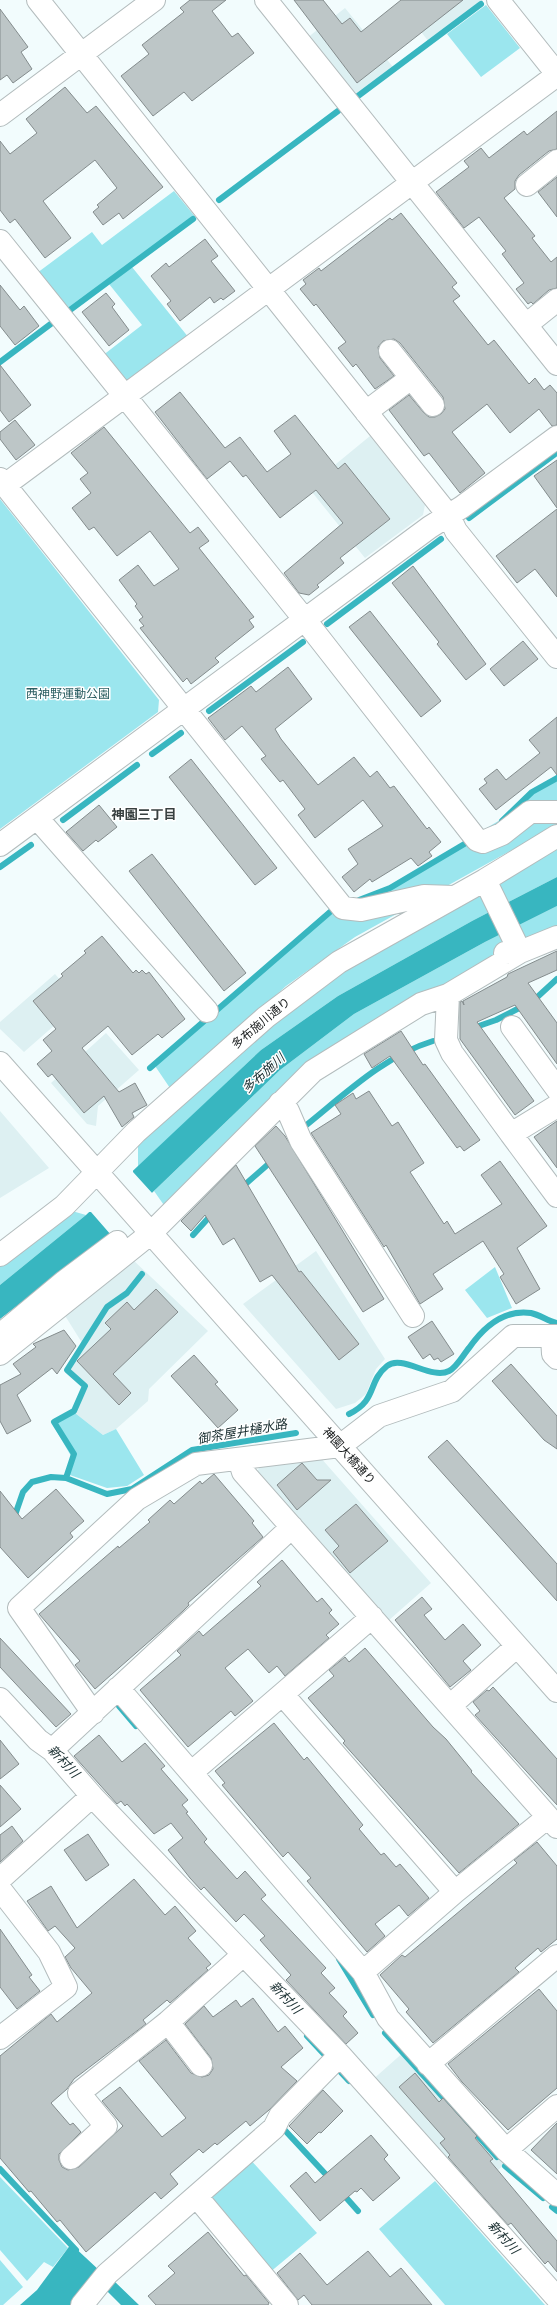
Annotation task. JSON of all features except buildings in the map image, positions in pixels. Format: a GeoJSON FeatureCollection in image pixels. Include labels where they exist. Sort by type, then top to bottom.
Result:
{"type":"FeatureCollection","features":[{"type":"Feature","properties":{"kind":"street"},"geometry":{"type":"LineString","coordinates":[[38,0],[449,516],[456,531],[557,657]]}},
{"type":"Feature","properties":{"kind":"street"},"geometry":{"type":"LineString","coordinates":[[0,115],[154,0]]}},
{"type":"Feature","properties":{"kind":"street"},"geometry":{"type":"LineString","coordinates":[[266,0],[557,364]]}},
{"type":"Feature","properties":{"kind":"street"},"geometry":{"type":"LineString","coordinates":[[454,897],[424,896],[361,910],[343,908],[2,482],[124,396],[557,74],[498,0]]}},
{"type":"Feature","properties":{"kind":"street"},"geometry":{"type":"LineString","coordinates":[[527,185],[557,161]]}},
{"type":"Feature","properties":{"kind":"street"},"geometry":{"type":"LineString","coordinates":[[0,241],[305,620],[477,840],[483,842],[502,834],[530,812],[557,812]]}},
{"type":"Feature","properties":{"kind":"street"},"geometry":{"type":"LineString","coordinates":[[526,325],[557,300]]}},
{"type":"Feature","properties":{"kind":"street"},"geometry":{"type":"LineString","coordinates":[[390,352],[432,405]]}},
{"type":"Feature","properties":{"kind":"street"},"geometry":{"type":"LineString","coordinates":[[366,412],[411,378]]}},
{"type":"Feature","properties":{"kind":"street"},"geometry":{"type":"LineString","coordinates":[[0,845],[430,527],[449,516],[556,439]]}},
{"type":"Feature","properties":{"kind":"street"},"geometry":{"type":"LineString","coordinates":[[37,818],[207,1011]]}},
{"type":"Feature","properties":{"kind":"street","name":"多布施川通り"},"geometry":{"type":"LineString","coordinates":[[0,1255],[102,1178],[136,1132],[266,1017],[339,962],[485,880],[557,836]]}},
{"type":"Feature","properties":{"kind":"street"},"geometry":{"type":"LineString","coordinates":[[485,880],[520,952]]}},
{"type":"Feature","properties":{"kind":"street"},"geometry":{"type":"LineString","coordinates":[[0,1354],[145,1228],[313,1071],[421,1004],[448,994],[520,952],[557,937]]}},
{"type":"Feature","properties":{"kind":"street"},"geometry":{"type":"LineString","coordinates":[[157,1207],[302,1063],[352,1031],[491,953],[520,952]]}},
{"type":"Feature","properties":{"kind":"street"},"geometry":{"type":"LineString","coordinates":[[448,994],[446,1040],[452,1053],[557,1196]]}},
{"type":"Feature","properties":{"kind":"street"},"geometry":{"type":"LineString","coordinates":[[512,1027],[557,1089]]}},
{"type":"Feature","properties":{"kind":"street","name":"神園大橋通り"},"geometry":{"type":"LineString","coordinates":[[0,1064],[557,1691]]}},
{"type":"Feature","properties":{"kind":"street"},"geometry":{"type":"LineString","coordinates":[[280,1103],[288,1111],[301,1141],[413,1316]]}},
{"type":"Feature","properties":{"kind":"street"},"geometry":{"type":"LineString","coordinates":[[511,1134],[557,1106]]}},
{"type":"Feature","properties":{"kind":"street"},"geometry":{"type":"LineString","coordinates":[[0,1335],[65,1281],[121,1238]]}},
{"type":"Feature","properties":{"kind":"street"},"geometry":{"type":"LineString","coordinates":[[92,1713],[19,1608],[137,1499],[196,1464],[340,1446],[379,1416],[452,1391],[513,1336],[554,1336],[553,1354],[557,1358]]}},
{"type":"Feature","properties":{"kind":"street"},"geometry":{"type":"LineString","coordinates":[[238,1459],[244,1472],[553,1822],[455,1892],[363,1972]]}},
{"type":"Feature","properties":{"kind":"street"},"geometry":{"type":"LineString","coordinates":[[52,1750],[292,1527]]}},
{"type":"Feature","properties":{"kind":"street"},"geometry":{"type":"LineString","coordinates":[[192,1772],[372,1617]]}},
{"type":"Feature","properties":{"kind":"street"},"geometry":{"type":"LineString","coordinates":[[450,1706],[517,1646]]}},
{"type":"Feature","properties":{"kind":"street"},"geometry":{"type":"LineString","coordinates":[[118,1688],[363,1972],[388,2018],[506,2150],[557,2195]]}},
{"type":"Feature","properties":{"kind":"street"},"geometry":{"type":"LineString","coordinates":[[282,1695],[455,1892]]}},
{"type":"Feature","properties":{"kind":"street"},"geometry":{"type":"LineString","coordinates":[[0,1699],[38,1740],[52,1750],[85,1801],[236,1963],[334,2061],[557,2298]]}},
{"type":"Feature","properties":{"kind":"street"},"geometry":{"type":"LineString","coordinates":[[0,1879],[85,1801]]}},
{"type":"Feature","properties":{"kind":"street"},"geometry":{"type":"LineString","coordinates":[[0,1889],[49,1952],[66,1987],[0,2038]]}},
{"type":"Feature","properties":{"kind":"street"},"geometry":{"type":"LineString","coordinates":[[428,2064],[557,1956]]}},
{"type":"Feature","properties":{"kind":"street"},"geometry":{"type":"LineString","coordinates":[[71,2158],[106,2126],[79,2093],[168,2022],[236,1963]]}},
{"type":"Feature","properties":{"kind":"street"},"geometry":{"type":"LineString","coordinates":[[168,2022],[202,2065]]}},
{"type":"Feature","properties":{"kind":"street"},"geometry":{"type":"LineString","coordinates":[[82,2305],[103,2279],[188,2201],[197,2197],[277,2122],[334,2061]]}},
{"type":"Feature","properties":{"kind":"street"},"geometry":{"type":"LineString","coordinates":[[506,2150],[557,2106]]}},
{"type":"Feature","properties":{"kind":"street"},"geometry":{"type":"LineString","coordinates":[[197,2197],[287,2305]]}},
{"type":"Feature","properties":{"kind":"shaded area"},"geometry":{"type":"Polygon","coordinates":[[[415,0],[483,1],[429,42],[403,9],[415,0]]]}},
{"type":"Feature","properties":{"kind":"shaded area"},"geometry":{"type":"Polygon","coordinates":[[[345,8],[393,67],[354,96],[307,38],[345,8]]]}},
{"type":"Feature","properties":{"kind":"shaded area"},"geometry":{"type":"Polygon","coordinates":[[[370,436],[425,505],[423,515],[365,558],[308,487],[370,436]]]}},
{"type":"Feature","properties":{"kind":"shaded area"},"geometry":{"type":"Polygon","coordinates":[[[55,974],[80,1003],[24,1052],[0,1029],[0,1022],[55,974]]]}},
{"type":"Feature","properties":{"kind":"shaded area"},"geometry":{"type":"Polygon","coordinates":[[[106,1033],[139,1070],[98,1106],[96,1126],[87,1124],[51,1083],[106,1033]]]}},
{"type":"Feature","properties":{"kind":"shaded area"},"geometry":{"type":"Polygon","coordinates":[[[0,1111],[49,1168],[0,1198],[0,1111]]]}},
{"type":"Feature","properties":{"kind":"shaded area"},"geometry":{"type":"Polygon","coordinates":[[[316,1251],[385,1359],[376,1369],[366,1394],[355,1403],[336,1409],[243,1304],[316,1251]]]}},
{"type":"Feature","properties":{"kind":"shaded area"},"geometry":{"type":"Polygon","coordinates":[[[132,1259],[208,1331],[149,1389],[148,1401],[116,1429],[103,1435],[75,1413],[88,1387],[70,1371],[84,1346],[64,1314],[132,1259]]]}},
{"type":"Feature","properties":{"kind":"shaded area"},"geometry":{"type":"Polygon","coordinates":[[[320,1457],[431,1583],[388,1621],[257,1473],[260,1465],[320,1457]]]}},
{"type":"Feature","properties":{"kind":"shaded area"},"geometry":{"type":"Polygon","coordinates":[[[405,2051],[506,2163],[471,2194],[370,2082],[405,2051]]]}},
{"type":"Feature","properties":{"kind":"green space"},"geometry":{"type":"Polygon","coordinates":[[[486,5],[520,48],[481,77],[447,34],[486,5]]]}},
{"type":"Feature","properties":{"kind":"green space"},"geometry":{"type":"Polygon","coordinates":[[[174,191],[197,219],[132,267],[189,338],[132,381],[119,378],[102,356],[142,325],[109,284],[69,314],[37,273],[92,232],[102,245],[174,191]]]}},
{"type":"Feature","properties":{"kind":"green space","name":"西神野運動公園"},"geometry":{"type":"Polygon","coordinates":[[[0,499],[159,700],[158,712],[0,829],[0,499]]]}},
{"type":"Feature","properties":{"kind":"green space"},"geometry":{"type":"Polygon","coordinates":[[[557,775],[557,825],[355,937],[286,986],[172,1091],[153,1063],[332,907],[350,903],[390,886],[500,820],[530,791],[557,775]]]}},
{"type":"Feature","properties":{"kind":"green space"},"geometry":{"type":"Polygon","coordinates":[[[557,846],[557,877],[472,921],[338,996],[261,1050],[138,1167],[138,1144],[269,1025],[342,969],[557,846]]]}},
{"type":"Feature","properties":{"kind":"green space"},"geometry":{"type":"Polygon","coordinates":[[[557,906],[557,928],[305,1067],[166,1208],[154,1191],[280,1070],[354,1014],[485,942],[557,906]]]}},
{"type":"Feature","properties":{"kind":"green space"},"geometry":{"type":"Polygon","coordinates":[[[51,1205],[86,1215],[0,1285],[0,1243],[51,1205]]]}},
{"type":"Feature","properties":{"kind":"green space"},"geometry":{"type":"Polygon","coordinates":[[[495,1267],[512,1308],[487,1318],[465,1290],[495,1267]]]}},
{"type":"Feature","properties":{"kind":"green space"},"geometry":{"type":"Polygon","coordinates":[[[75,1413],[103,1435],[116,1429],[144,1475],[127,1486],[107,1488],[67,1474],[71,1456],[53,1425],[75,1413]]]}},
{"type":"Feature","properties":{"kind":"green space"},"geometry":{"type":"Polygon","coordinates":[[[248,2157],[317,2233],[269,2273],[207,2199],[248,2157]]]}},
{"type":"Feature","properties":{"kind":"green space"},"geometry":{"type":"Polygon","coordinates":[[[0,2177],[68,2248],[53,2267],[44,2262],[27,2281],[0,2250],[0,2177]]]}},
{"type":"Feature","properties":{"kind":"green space"},"geometry":{"type":"Polygon","coordinates":[[[435,2181],[545,2305],[445,2305],[379,2229],[435,2181]]]}},
{"type":"Feature","properties":{"kind":"green space"},"geometry":{"type":"Polygon","coordinates":[[[0,2260],[23,2287],[3,2305],[0,2305],[0,2260]]]}},
{"type":"Feature","properties":{"kind":"water","name":"多布施川"},"geometry":{"type":"Polygon","coordinates":[[[557,877],[557,906],[485,942],[354,1014],[280,1070],[106,1237],[0,1319],[0,1285],[86,1215],[261,1050],[338,996],[472,921],[557,877]]]}},
{"type":"Feature","properties":{"kind":"water"},"geometry":{"type":"Polygon","coordinates":[[[71,2244],[100,2271],[73,2305],[20,2305],[37,2290],[71,2244]]]}},
{"type":"Feature","properties":{"kind":"water"},"geometry":{"type":"Polygon","coordinates":[[[113,2280],[139,2305],[121,2305],[107,2291],[113,2280]]]}},
{"type":"Feature","properties":{"kind":"pier"},"geometry":{"type":"Polygon","coordinates":[[[133,1168],[133,1172],[153,1194],[111,1235],[91,1212],[86,1212],[133,1168]]]}},
{"type":"Feature","properties":{"kind":"waterway"},"geometry":{"type":"LineString","coordinates":[[358,96],[481,4]]}},
{"type":"Feature","properties":{"kind":"waterway"},"geometry":{"type":"LineString","coordinates":[[219,200],[338,111]]}},
{"type":"Feature","properties":{"kind":"waterway"},"geometry":{"type":"LineString","coordinates":[[70,310],[193,219]]}},
{"type":"Feature","properties":{"kind":"waterway"},"geometry":{"type":"LineString","coordinates":[[0,362],[52,323]]}},
{"type":"Feature","properties":{"kind":"waterway"},"geometry":{"type":"LineString","coordinates":[[469,518],[555,454]]}},
{"type":"Feature","properties":{"kind":"waterway"},"geometry":{"type":"LineString","coordinates":[[327,624],[441,539]]}},
{"type":"Feature","properties":{"kind":"waterway"},"geometry":{"type":"LineString","coordinates":[[209,711],[303,642]]}},
{"type":"Feature","properties":{"kind":"waterway"},"geometry":{"type":"LineString","coordinates":[[152,754],[181,733]]}},
{"type":"Feature","properties":{"kind":"waterway"},"geometry":{"type":"LineString","coordinates":[[63,820],[137,765]]}},
{"type":"Feature","properties":{"kind":"waterway"},"geometry":{"type":"LineString","coordinates":[[502,821],[532,792],[557,778]]}},
{"type":"Feature","properties":{"kind":"waterway"},"geometry":{"type":"LineString","coordinates":[[359,900],[390,888],[466,843]]}},
{"type":"Feature","properties":{"kind":"waterway"},"geometry":{"type":"LineString","coordinates":[[0,867],[31,845]]}},
{"type":"Feature","properties":{"kind":"waterway"},"geometry":{"type":"LineString","coordinates":[[150,1068],[330,912]]}},
{"type":"Feature","properties":{"kind":"waterway"},"geometry":{"type":"LineString","coordinates":[[533,1001],[557,979]]}},
{"type":"Feature","properties":{"kind":"waterway"},"geometry":{"type":"LineString","coordinates":[[473,1028],[496,1020],[525,1005]]}},
{"type":"Feature","properties":{"kind":"waterway"},"geometry":{"type":"LineString","coordinates":[[304,1127],[381,1066],[398,1056],[433,1041]]}},
{"type":"Feature","properties":{"kind":"waterway"},"geometry":{"type":"LineString","coordinates":[[241,1188],[273,1160]]}},
{"type":"Feature","properties":{"kind":"waterway"},"geometry":{"type":"LineString","coordinates":[[193,1235],[212,1214]]}},
{"type":"Feature","properties":{"kind":"waterway"},"geometry":{"type":"LineString","coordinates":[[66,1478],[74,1454],[54,1422],[74,1411],[85,1386],[67,1370],[107,1307],[127,1293],[142,1274]]}},
{"type":"Feature","properties":{"kind":"waterway","name":"御茶屋井樋水路"},"geometry":{"type":"LineString","coordinates":[[349,1414],[358,1409],[364,1403],[381,1372],[393,1363],[400,1363],[442,1373],[455,1367],[481,1334],[488,1327],[503,1317],[512,1314],[531,1313],[557,1323]]}},
{"type":"Feature","properties":{"kind":"waterway","name":"御茶屋井樋水路"},"geometry":{"type":"LineString","coordinates":[[14,1518],[23,1492],[32,1482],[51,1477],[66,1478],[107,1494],[132,1489],[192,1450],[296,1433]]}},
{"type":"Feature","properties":{"kind":"waterway"},"geometry":{"type":"LineString","coordinates":[[119,1706],[136,1726]]}},
{"type":"Feature","properties":{"kind":"waterway"},"geometry":{"type":"LineString","coordinates":[[339,1959],[373,2015]]}},
{"type":"Feature","properties":{"kind":"waterway"},"geometry":{"type":"LineString","coordinates":[[385,2033],[497,2157]]}},
{"type":"Feature","properties":{"kind":"waterway","name":"新村川"},"geometry":{"type":"LineString","coordinates":[[307,2036],[349,2081]]}},
{"type":"Feature","properties":{"kind":"waterway"},"geometry":{"type":"LineString","coordinates":[[280,2125],[331,2180]]}},
{"type":"Feature","properties":{"kind":"waterway"},"geometry":{"type":"LineString","coordinates":[[505,2166],[543,2198]]}},
{"type":"Feature","properties":{"kind":"waterway"},"geometry":{"type":"LineString","coordinates":[[0,2169],[76,2250]]}},
{"type":"Feature","properties":{"kind":"waterway"},"geometry":{"type":"LineString","coordinates":[[342,2193],[358,2211]]}},
{"type":"Feature","properties":{"kind":"waterway"},"geometry":{"type":"LineString","coordinates":[[552,2207],[557,2211]]}},
{"type":"Feature","properties":{"kind":"district","name":"神園三丁目"},"geometry":{"type":"Point","coordinates":[144,814]}}]}
